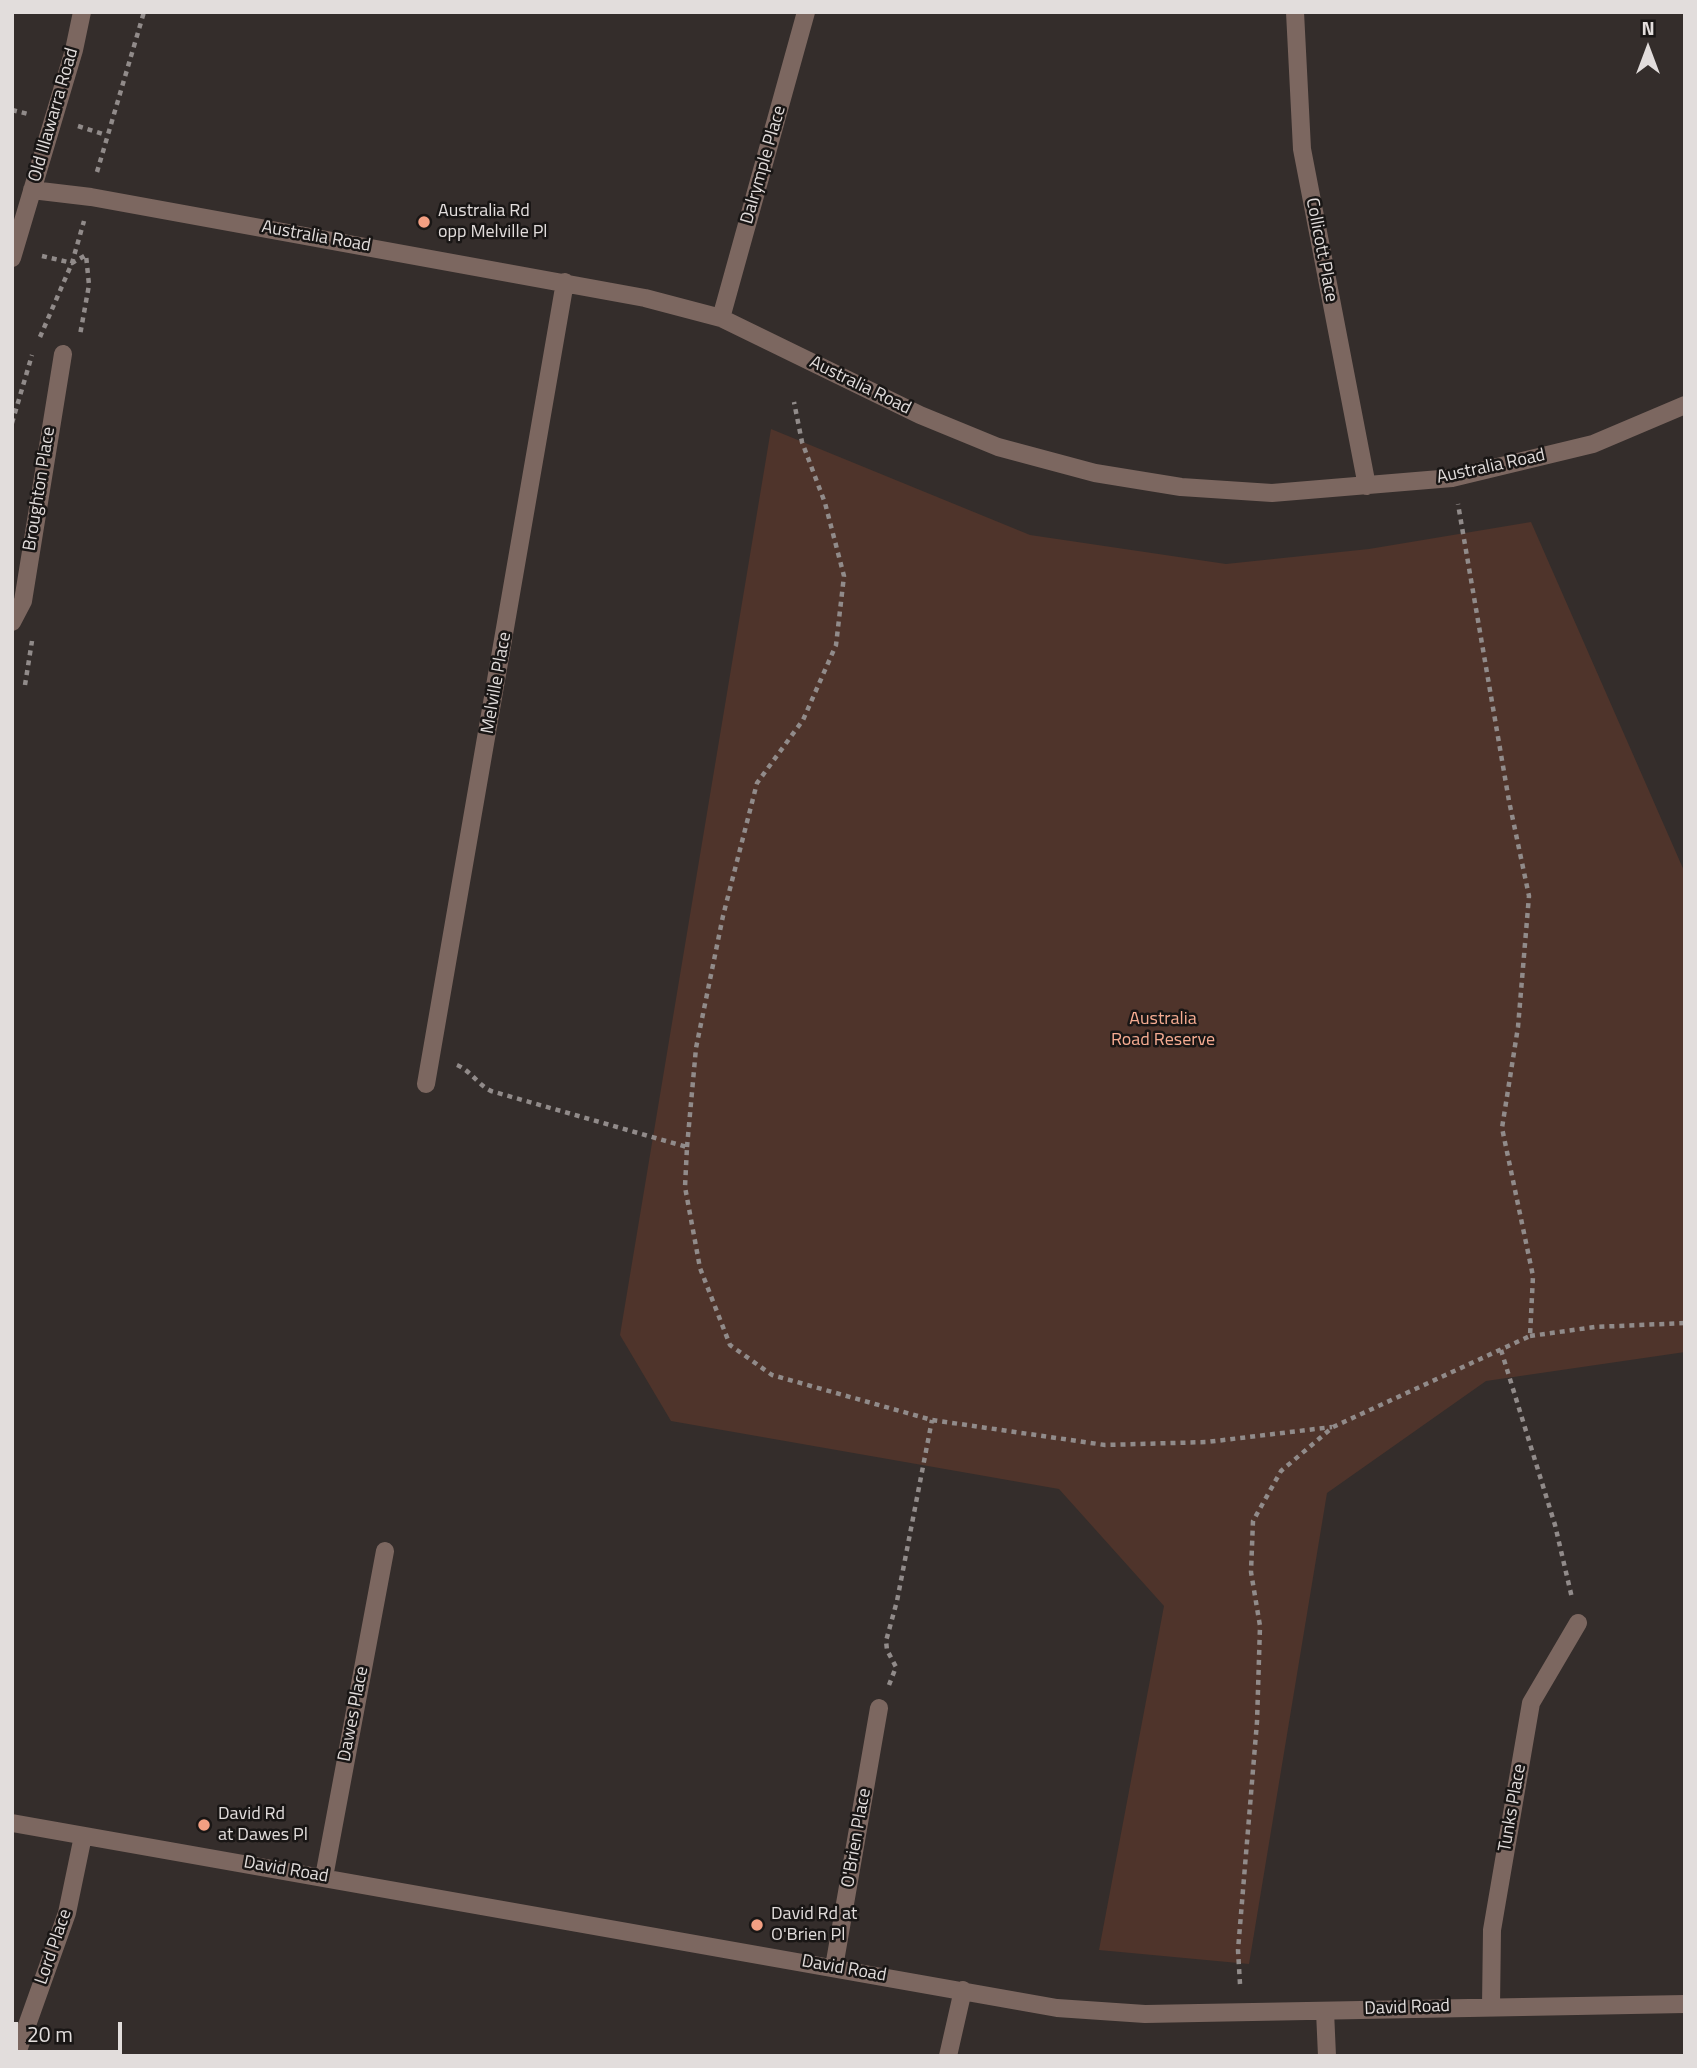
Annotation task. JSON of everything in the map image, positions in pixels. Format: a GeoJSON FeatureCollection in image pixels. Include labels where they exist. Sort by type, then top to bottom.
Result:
{"type":"FeatureCollection","features":[{"type":"Feature","properties":{"kind":"street","name":"Old Illawarra Road"},"geometry":{"type":"LineString","coordinates":[[12,258],[74,50],[82,12]]}},
{"type":"Feature","properties":{"kind":"street","name":"Dalrymple Place"},"geometry":{"type":"LineString","coordinates":[[721,318],[806,12]]}},
{"type":"Feature","properties":{"kind":"street","name":"Collicott Place"},"geometry":{"type":"LineString","coordinates":[[1295,12],[1302,149],[1367,486]]}},
{"type":"Feature","properties":{"kind":"street","name":"Australia Road"},"geometry":{"type":"LineString","coordinates":[[32,190],[91,197],[645,298],[721,318],[920,415],[998,447],[1051,462],[1181,487],[1272,493],[1452,478],[1593,443],[1685,405]]}},
{"type":"Feature","properties":{"kind":"street","name":"Melville Place"},"geometry":{"type":"LineString","coordinates":[[426,1084],[565,282]]}},
{"type":"Feature","properties":{"kind":"street","name":"Broughton Place"},"geometry":{"type":"LineString","coordinates":[[12,622],[23,601],[63,355]]}},
{"type":"Feature","properties":{"kind":"street","name":"Dawes Place"},"geometry":{"type":"LineString","coordinates":[[324,1877],[385,1551]]}},
{"type":"Feature","properties":{"kind":"street","name":"Tunks Place"},"geometry":{"type":"LineString","coordinates":[[1491,2006],[1492,1930],[1531,1703],[1578,1623]]}},
{"type":"Feature","properties":{"kind":"street","name":"O'Brien Place"},"geometry":{"type":"LineString","coordinates":[[834,1967],[879,1708]]}},
{"type":"Feature","properties":{"kind":"street","name":"David Road"},"geometry":{"type":"LineString","coordinates":[[12,1823],[1057,2008],[1144,2014],[1685,2004]]}},
{"type":"Feature","properties":{"kind":"street","name":"Lord Place"},"geometry":{"type":"LineString","coordinates":[[16,2056],[67,1913],[83,1836]]}},
{"type":"Feature","properties":{"kind":"street"},"geometry":{"type":"LineString","coordinates":[[948,2056],[962,1990]]}},
{"type":"Feature","properties":{"kind":"street"},"geometry":{"type":"LineString","coordinates":[[1325,2011],[1327,2056]]}},
{"type":"Feature","properties":{"kind":"path"},"geometry":{"type":"LineString","coordinates":[[794,402],[802,442],[825,503],[844,576],[836,645],[803,720],[757,783],[723,916],[696,1048],[685,1187],[700,1268],[730,1345],[772,1375],[932,1420],[1105,1444],[1207,1442],[1333,1427]]}},
{"type":"Feature","properties":{"kind":"path"},"geometry":{"type":"LineString","coordinates":[[1452,478],[1466,543],[1508,801],[1529,897],[1518,1027],[1502,1128],[1533,1276],[1530,1336]]}},
{"type":"Feature","properties":{"kind":"path"},"geometry":{"type":"LineString","coordinates":[[432,1055],[468,1070],[482,1087],[491,1091],[687,1147]]}},
{"type":"Feature","properties":{"kind":"path"},"geometry":{"type":"LineString","coordinates":[[1241,2013],[1238,1950],[1257,1723],[1259,1626],[1251,1572],[1253,1521],[1281,1471],[1333,1427],[1530,1336],[1595,1327],[1685,1322]]}},
{"type":"Feature","properties":{"kind":"path"},"geometry":{"type":"LineString","coordinates":[[1501,1350],[1555,1525],[1578,1623]]}},
{"type":"Feature","properties":{"kind":"path"},"geometry":{"type":"LineString","coordinates":[[879,1708],[897,1667],[887,1650],[886,1641],[898,1601],[932,1420]]}},
{"type":"Feature","properties":{"kind":"green space","name":"Australia Road Reserve"},"geometry":{"type":"Polygon","coordinates":[[[771,429],[1030,535],[1226,564],[1369,549],[1531,522],[1685,873],[1685,1352],[1486,1381],[1327,1493],[1249,1964],[1099,1950],[1164,1606],[1059,1489],[671,1421],[620,1335],[771,429]]]}},
{"type":"Feature","properties":{"kind":"place","name":"Australia Rd opp Melville Pl"},"geometry":{"type":"Point","coordinates":[424,222]}},
{"type":"Feature","properties":{"kind":"place","name":"David Rd at Dawes Pl"},"geometry":{"type":"Point","coordinates":[204,1825]}},
{"type":"Feature","properties":{"kind":"place","name":"David Rd at O'Brien Pl"},"geometry":{"type":"Point","coordinates":[757,1925]}}]}
